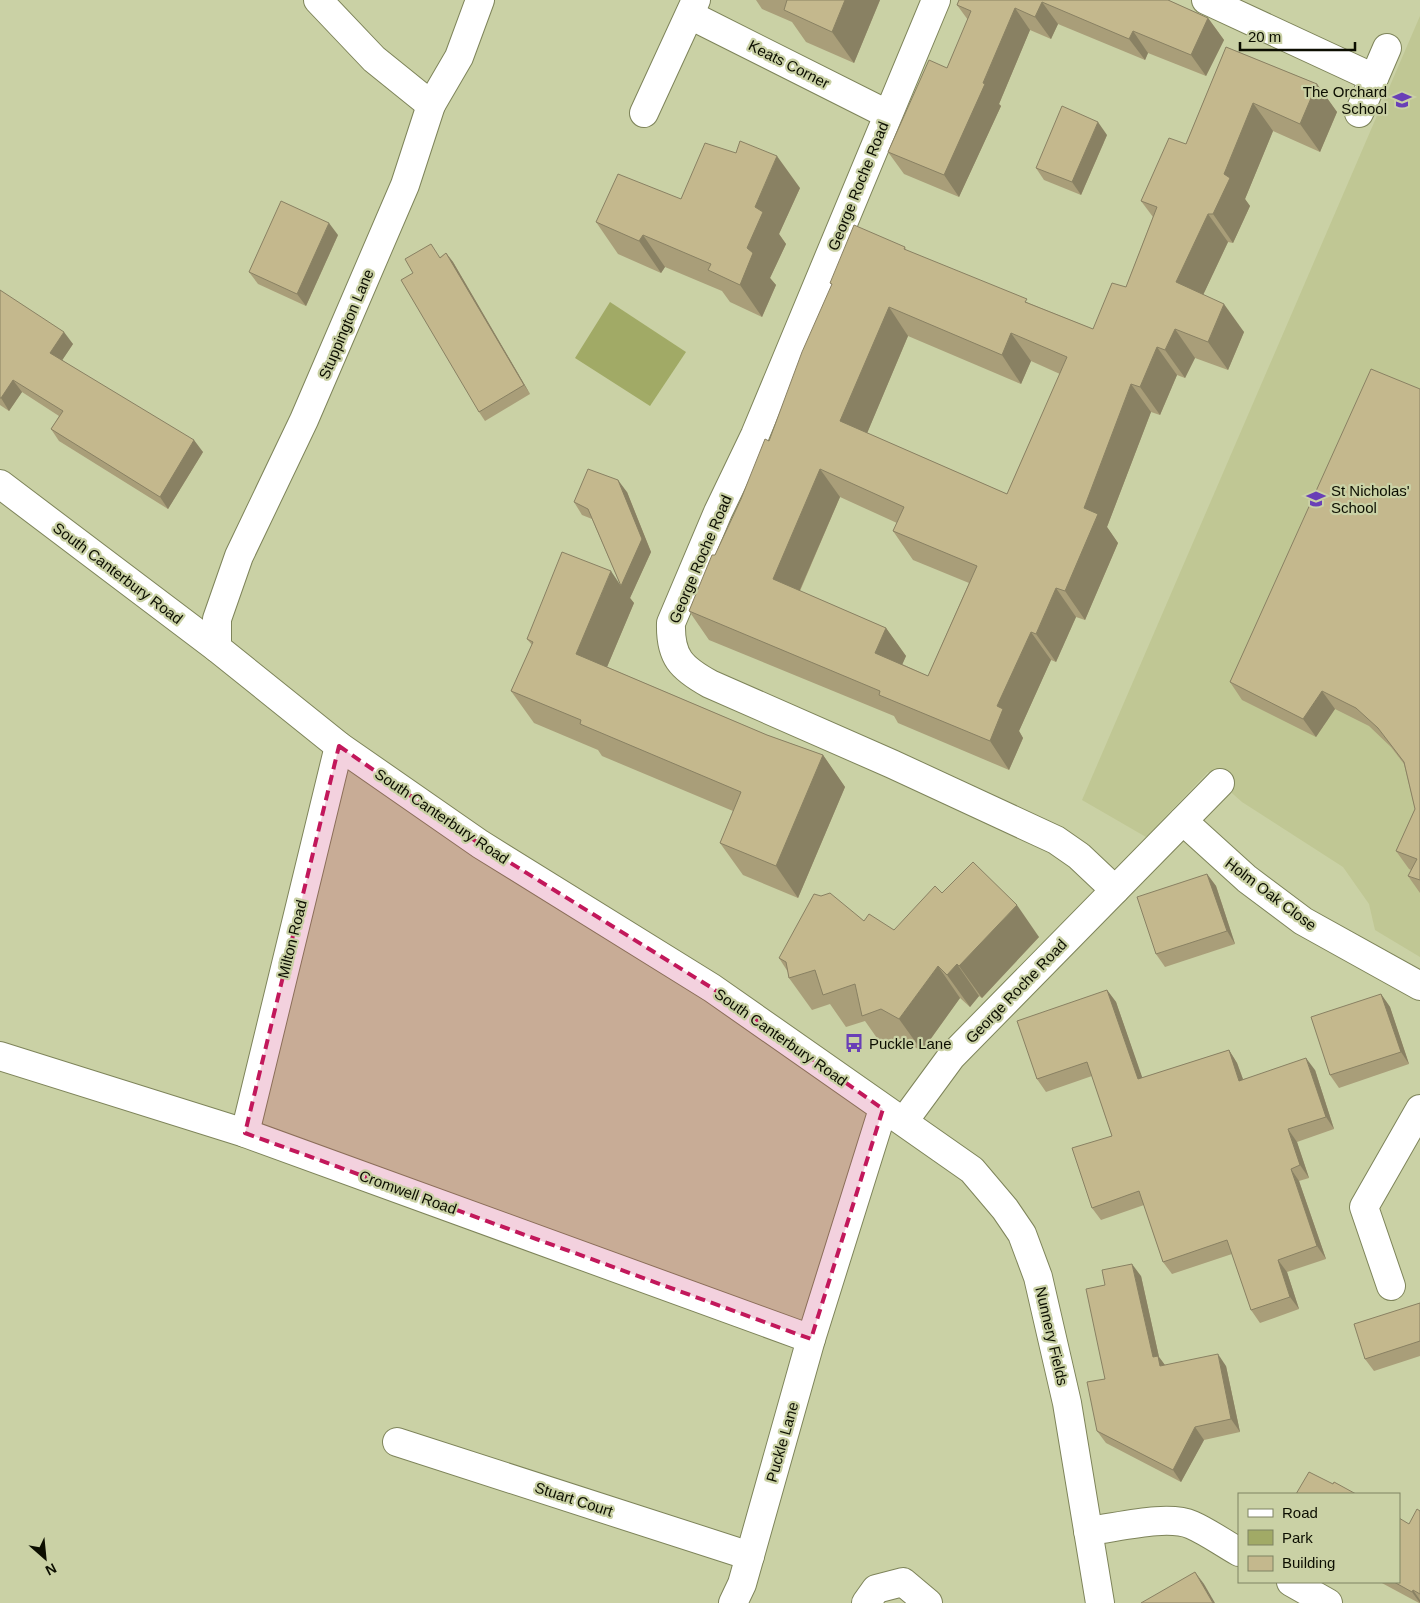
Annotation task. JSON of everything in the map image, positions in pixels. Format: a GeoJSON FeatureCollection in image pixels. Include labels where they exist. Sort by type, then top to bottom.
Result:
{"type":"FeatureCollection","features":[{"type":"Feature","properties":{"kind":"street"},"geometry":{"type":"LineString","coordinates":[[318,0],[374,59],[431,106]]}},
{"type":"Feature","properties":{"kind":"street","name":"Stuppington Lane"},"geometry":{"type":"LineString","coordinates":[[217,648],[217,619],[239,556],[304,420],[401,194],[431,106],[460,58],[480,0]]}},
{"type":"Feature","properties":{"kind":"street","name":"George Roche Road"},"geometry":{"type":"LineString","coordinates":[[936,0],[755,435],[718,512],[672,623],[671,640],[673,651],[688,672],[710,684],[892,764],[1056,840],[1079,856],[1115,890]]}},
{"type":"Feature","properties":{"kind":"street"},"geometry":{"type":"LineString","coordinates":[[1206,0],[1374,78]]}},
{"type":"Feature","properties":{"kind":"street","name":"Keats Corner"},"geometry":{"type":"LineString","coordinates":[[644,113],[693,7],[887,114]]}},
{"type":"Feature","properties":{"kind":"street"},"geometry":{"type":"LineString","coordinates":[[1359,113],[1386,48]]}},
{"type":"Feature","properties":{"kind":"street","name":"South Canterbury Road"},"geometry":{"type":"LineString","coordinates":[[0,484],[217,648],[339,746],[480,844],[712,988],[893,1115]]}},
{"type":"Feature","properties":{"kind":"street","name":"Milton Road"},"geometry":{"type":"LineString","coordinates":[[245,1133],[339,746]]}},
{"type":"Feature","properties":{"kind":"street","name":"George Roche Road"},"geometry":{"type":"LineString","coordinates":[[893,1115],[1220,783]]}},
{"type":"Feature","properties":{"kind":"street","name":"Holm Oak Close"},"geometry":{"type":"LineString","coordinates":[[1182,821],[1247,880],[1303,921],[1420,986]]}},
{"type":"Feature","properties":{"kind":"street","name":"Cromwell Road"},"geometry":{"type":"LineString","coordinates":[[0,1056],[245,1133],[811,1339]]}},
{"type":"Feature","properties":{"kind":"street"},"geometry":{"type":"LineString","coordinates":[[1391,1286],[1364,1207],[1420,1109]]}},
{"type":"Feature","properties":{"kind":"street","name":"Puckle Lane"},"geometry":{"type":"LineString","coordinates":[[733,1603],[750,1556],[811,1339],[893,1115]]}},
{"type":"Feature","properties":{"kind":"street","name":"Nunnery Fields"},"geometry":{"type":"LineString","coordinates":[[893,1115],[972,1170],[1005,1209],[1022,1234],[1038,1276],[1067,1403],[1100,1603]]}},
{"type":"Feature","properties":{"kind":"street","name":"Stuart Court"},"geometry":{"type":"LineString","coordinates":[[397,1442],[750,1556]]}},
{"type":"Feature","properties":{"kind":"street"},"geometry":{"type":"LineString","coordinates":[[1088,1531],[1160,1522],[1176,1522],[1190,1524],[1238,1551]]}},
{"type":"Feature","properties":{"kind":"street"},"geometry":{"type":"LineString","coordinates":[[866,1603],[876,1589],[903,1582],[928,1603]]}},
{"type":"Feature","properties":{"kind":"street"},"geometry":{"type":"LineString","coordinates":[[1293,1583],[1328,1603]]}},
{"type":"Feature","properties":{"kind":"highlighted area"},"geometry":{"type":"Polygon","coordinates":[[[339,746],[480,844],[712,988],[883,1109],[811,1339],[245,1133],[339,746]]]}},
{"type":"Feature","properties":{"kind":"shaded area","name":"St Nicholas' School"},"geometry":{"type":"Polygon","coordinates":[[[1420,16],[1420,957],[1375,930],[1369,904],[1343,867],[1242,802],[1208,772],[1146,837],[1082,800],[1420,16]]]}},
{"type":"Feature","properties":{"kind":"green space"},"geometry":{"type":"Polygon","coordinates":[[[610,302],[686,352],[650,406],[575,358],[610,302]]]}},
{"type":"Feature","properties":{"kind":"building"},"geometry":{"type":"Polygon","coordinates":[[[787,0],[845,0],[832,32],[784,10],[787,0]]]}},
{"type":"Feature","properties":{"kind":"building"},"geometry":{"type":"Polygon","coordinates":[[[959,0],[1168,0],[1208,18],[1191,55],[1133,31],[1129,39],[1042,2],[1035,17],[1015,8],[983,83],[985,84],[944,175],[888,152],[929,60],[947,68],[971,11],[957,5],[959,0]]]}},
{"type":"Feature","properties":{"kind":"building"},"geometry":{"type":"Polygon","coordinates":[[[1226,47],[1317,84],[1300,124],[1253,103],[1224,174],[1230,178],[1213,214],[1208,214],[1176,282],[1224,304],[1208,342],[1175,329],[1165,350],[1157,347],[1140,387],[1131,384],[1084,508],[1098,514],[1065,591],[1056,588],[1036,634],[1031,632],[997,706],[1003,709],[990,741],[879,695],[880,691],[689,611],[712,555],[715,555],[741,499],[765,439],[769,441],[802,352],[832,284],[830,283],[854,225],[905,247],[904,249],[1027,299],[1025,302],[1093,329],[1112,283],[1126,287],[1157,207],[1141,201],[1169,138],[1186,144],[1226,47]],[[889,307],[840,421],[1007,494],[1067,357],[1011,333],[1002,355],[889,307]],[[820,469],[773,579],[886,628],[875,653],[928,676],[977,566],[893,531],[904,507],[820,469]]]}},
{"type":"Feature","properties":{"kind":"building"},"geometry":{"type":"Polygon","coordinates":[[[1062,106],[1098,122],[1072,182],[1036,168],[1062,106]]]}},
{"type":"Feature","properties":{"kind":"building"},"geometry":{"type":"Polygon","coordinates":[[[740,141],[777,156],[755,207],[763,212],[747,248],[753,253],[740,285],[708,270],[711,264],[643,235],[639,241],[596,222],[618,174],[681,199],[705,143],[736,153],[740,141]]]}},
{"type":"Feature","properties":{"kind":"building"},"geometry":{"type":"Polygon","coordinates":[[[281,201],[329,223],[297,294],[249,272],[281,201]]]}},
{"type":"Feature","properties":{"kind":"building"},"geometry":{"type":"Polygon","coordinates":[[[431,244],[440,258],[446,253],[524,385],[479,412],[401,280],[413,273],[405,259],[431,244]]]}},
{"type":"Feature","properties":{"kind":"building"},"geometry":{"type":"Polygon","coordinates":[[[0,290],[64,332],[50,353],[194,440],[160,497],[51,429],[63,411],[13,380],[0,398],[0,290]]]}},
{"type":"Feature","properties":{"kind":"building"},"geometry":{"type":"Polygon","coordinates":[[[1371,369],[1420,389],[1420,880],[1408,876],[1417,859],[1396,851],[1415,809],[1404,762],[1378,728],[1356,708],[1322,691],[1303,719],[1230,682],[1371,369]]]}},
{"type":"Feature","properties":{"kind":"building"},"geometry":{"type":"Polygon","coordinates":[[[588,469],[618,480],[642,539],[621,586],[588,509],[574,502],[588,469]]]}},
{"type":"Feature","properties":{"kind":"building"},"geometry":{"type":"Polygon","coordinates":[[[562,552],[611,571],[576,654],[767,735],[823,755],[776,866],[720,843],[741,792],[580,724],[581,720],[511,691],[533,642],[527,639],[562,552]]]}},
{"type":"Feature","properties":{"kind":"building"},"geometry":{"type":"Polygon","coordinates":[[[973,862],[1017,905],[959,966],[957,964],[947,975],[938,966],[899,1019],[881,1009],[862,1016],[855,984],[823,995],[815,970],[789,978],[786,962],[779,958],[814,894],[821,896],[830,893],[864,921],[869,914],[894,930],[935,886],[942,893],[973,862]]]}},
{"type":"Feature","properties":{"kind":"building"},"geometry":{"type":"Polygon","coordinates":[[[1207,874],[1227,931],[1156,954],[1137,897],[1207,874]]]}},
{"type":"Feature","properties":{"kind":"building"},"geometry":{"type":"Polygon","coordinates":[[[1107,990],[1138,1079],[1229,1050],[1239,1081],[1306,1058],[1326,1117],[1288,1129],[1300,1165],[1291,1169],[1317,1246],[1278,1260],[1290,1297],[1251,1310],[1227,1240],[1163,1262],[1139,1191],[1092,1208],[1072,1148],[1112,1136],[1087,1062],[1037,1079],[1017,1021],[1107,990]]]}},
{"type":"Feature","properties":{"kind":"building"},"geometry":{"type":"Polygon","coordinates":[[[1381,994],[1401,1052],[1330,1075],[1311,1017],[1381,994]]]}},
{"type":"Feature","properties":{"kind":"building"},"geometry":{"type":"Polygon","coordinates":[[[1132,1264],[1153,1357],[1158,1356],[1160,1366],[1218,1354],[1231,1419],[1195,1427],[1173,1470],[1097,1431],[1087,1382],[1105,1379],[1086,1289],[1105,1285],[1102,1270],[1132,1264]]]}},
{"type":"Feature","properties":{"kind":"building"},"geometry":{"type":"Polygon","coordinates":[[[1420,1303],[1420,1341],[1365,1359],[1354,1324],[1420,1303]]]}},
{"type":"Feature","properties":{"kind":"building"},"geometry":{"type":"Polygon","coordinates":[[[1309,1472],[1354,1493],[1297,1493],[1309,1472]]]}},
{"type":"Feature","properties":{"kind":"building"},"geometry":{"type":"Polygon","coordinates":[[[1417,1509],[1420,1511],[1420,1594],[1396,1583],[1400,1583],[1400,1519],[1409,1524],[1417,1509]]]}},
{"type":"Feature","properties":{"kind":"building"},"geometry":{"type":"Polygon","coordinates":[[[1195,1572],[1213,1603],[1141,1603],[1195,1572]]]}},
{"type":"Feature","properties":{"kind":"place","name":"The Orchard School"},"geometry":{"type":"Point","coordinates":[1402,100]}},
{"type":"Feature","properties":{"kind":"place","name":"St Nicholas' School"},"geometry":{"type":"Point","coordinates":[1316,499]}},
{"type":"Feature","properties":{"kind":"place","name":"Puckle Lane"},"geometry":{"type":"Point","coordinates":[854,1043]}}]}
